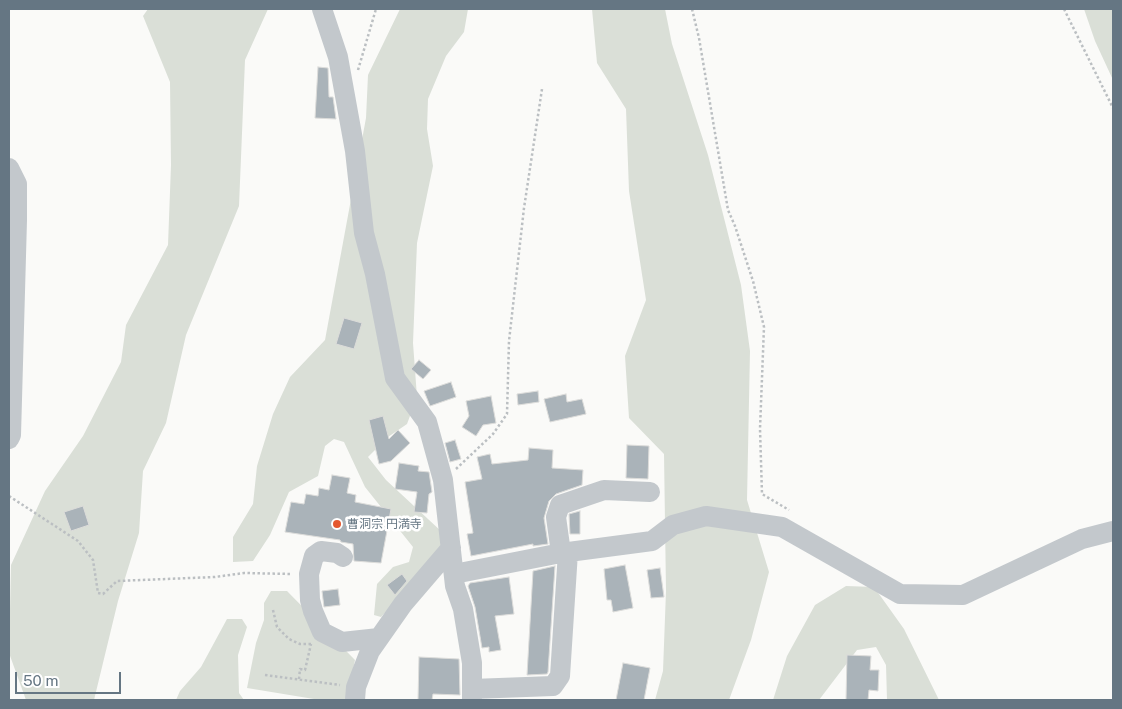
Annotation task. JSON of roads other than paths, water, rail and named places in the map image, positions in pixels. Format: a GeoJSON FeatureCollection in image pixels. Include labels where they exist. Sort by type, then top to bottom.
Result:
{"type":"FeatureCollection","features":[{"type":"Feature","properties":{"kind":"street"},"geometry":{"type":"LineString","coordinates":[[322,9],[338,57],[355,151],[364,232],[375,274],[395,378],[427,422],[444,480],[454,574],[472,663],[472,695],[552,686],[560,676],[564,553],[556,517],[560,504],[604,490],[650,492]]}},
{"type":"Feature","properties":{"kind":"street"},"geometry":{"type":"LineString","coordinates":[[9,168],[17,184],[17,220],[11,435],[9,439]]}},
{"type":"Feature","properties":{"kind":"street"},"geometry":{"type":"LineString","coordinates":[[454,574],[564,553],[652,541],[673,525],[689,519],[706,516],[782,527],[900,594],[963,595],[1082,540],[1113,531]]}},
{"type":"Feature","properties":{"kind":"street"},"geometry":{"type":"LineString","coordinates":[[349,693],[356,687],[370,651],[379,638],[403,604],[451,548]]}},
{"type":"Feature","properties":{"kind":"street"},"geometry":{"type":"LineString","coordinates":[[343,557],[337,553],[320,551],[314,556],[309,574],[312,611],[322,632],[320,640],[342,642],[379,638]]}},
{"type":"Feature","properties":{"kind":"place","name":"曹洞宗 円満寺"},"geometry":{"type":"Point","coordinates":[337,524]}}]}
